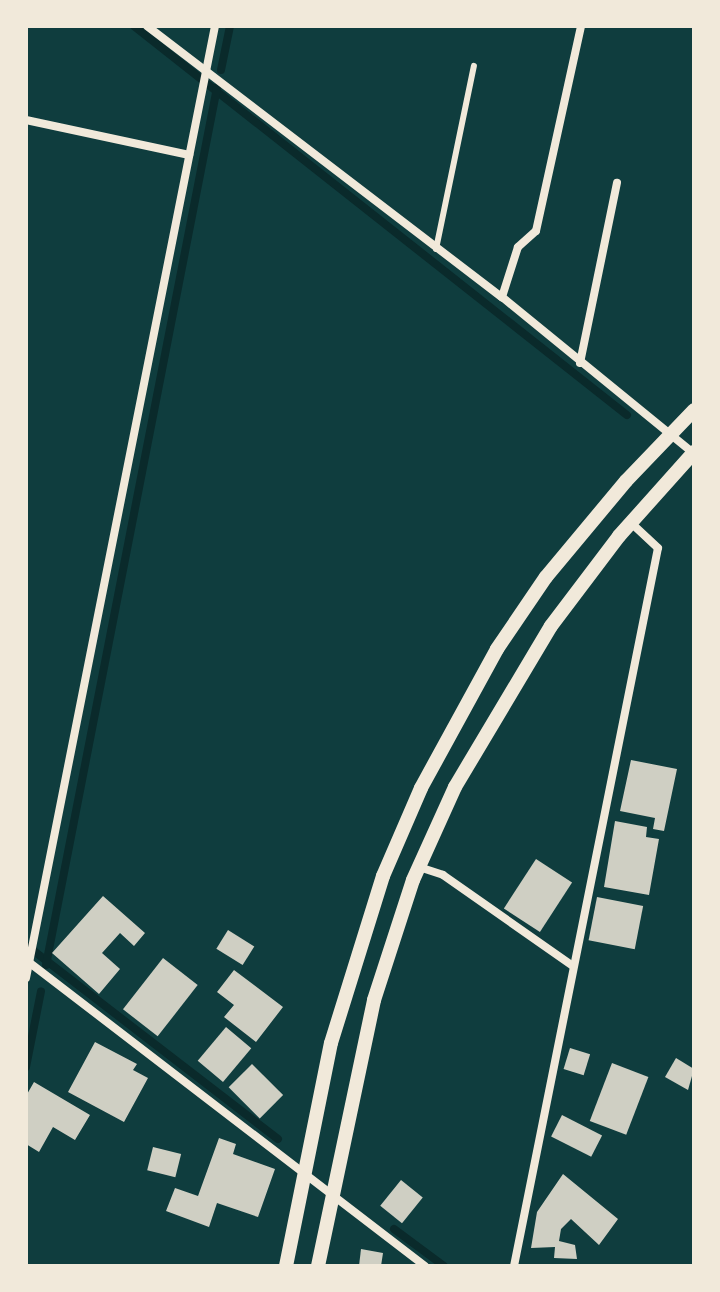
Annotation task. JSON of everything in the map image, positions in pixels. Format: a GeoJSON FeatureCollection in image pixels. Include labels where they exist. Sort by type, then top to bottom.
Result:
{"type":"FeatureCollection","features":[{"type":"Feature","properties":{"kind":"street"},"geometry":{"type":"LineString","coordinates":[[147,26],[204,79],[502,297],[694,453],[631,523],[551,626],[500,706],[455,787],[419,867],[374,1000],[318,1266]]}},
{"type":"Feature","properties":{"kind":"street"},"geometry":{"type":"LineString","coordinates":[[26,978],[215,26]]}},
{"type":"Feature","properties":{"kind":"street"},"geometry":{"type":"LineString","coordinates":[[502,297],[518,247],[536,231],[581,26]]}},
{"type":"Feature","properties":{"kind":"street"},"geometry":{"type":"LineString","coordinates":[[26,120],[189,155]]}},
{"type":"Feature","properties":{"kind":"street"},"geometry":{"type":"LineString","coordinates":[[580,363],[617,183]]}},
{"type":"Feature","properties":{"kind":"street"},"geometry":{"type":"LineString","coordinates":[[286,1266],[304,1174],[353,965],[383,876],[421,788],[497,649],[546,577],[669,434],[694,410]]}},
{"type":"Feature","properties":{"kind":"street"},"geometry":{"type":"LineString","coordinates":[[514,1266],[658,548],[631,523]]}},
{"type":"Feature","properties":{"kind":"street"},"geometry":{"type":"LineString","coordinates":[[419,867],[443,875],[573,966]]}},
{"type":"Feature","properties":{"kind":"street"},"geometry":{"type":"LineString","coordinates":[[29,955],[425,1266]]}},
{"type":"Feature","properties":{"kind":"lane"},"geometry":{"type":"LineString","coordinates":[[436,249],[474,66]]}},
{"type":"Feature","properties":{"kind":"building"},"geometry":{"type":"Polygon","coordinates":[[[631,760],[677,769],[664,831],[653,829],[655,818],[620,811],[631,760]]]}},
{"type":"Feature","properties":{"kind":"building"},"geometry":{"type":"Polygon","coordinates":[[[615,821],[647,827],[646,837],[659,839],[649,895],[604,887],[615,821]]]}},
{"type":"Feature","properties":{"kind":"building"},"geometry":{"type":"Polygon","coordinates":[[[536,859],[572,882],[540,932],[504,908],[536,859]]]}},
{"type":"Feature","properties":{"kind":"building"},"geometry":{"type":"Polygon","coordinates":[[[103,896],[145,933],[134,946],[120,933],[102,953],[120,969],[99,994],[52,953],[103,896]]]}},
{"type":"Feature","properties":{"kind":"building"},"geometry":{"type":"Polygon","coordinates":[[[597,897],[643,906],[635,949],[589,940],[597,897]]]}},
{"type":"Feature","properties":{"kind":"building"},"geometry":{"type":"Polygon","coordinates":[[[228,930],[254,946],[243,965],[216,949],[228,930]]]}},
{"type":"Feature","properties":{"kind":"building"},"geometry":{"type":"Polygon","coordinates":[[[163,958],[198,985],[158,1036],[123,1009],[163,958]]]}},
{"type":"Feature","properties":{"kind":"building"},"geometry":{"type":"Polygon","coordinates":[[[234,970],[283,1007],[256,1042],[224,1017],[234,1005],[217,992],[234,970]]]}},
{"type":"Feature","properties":{"kind":"building"},"geometry":{"type":"Polygon","coordinates":[[[226,1027],[251,1048],[223,1082],[198,1061],[226,1027]]]}},
{"type":"Feature","properties":{"kind":"building"},"geometry":{"type":"Polygon","coordinates":[[[95,1042],[137,1064],[133,1070],[148,1078],[124,1122],[68,1092],[95,1042]]]}},
{"type":"Feature","properties":{"kind":"building"},"geometry":{"type":"Polygon","coordinates":[[[570,1048],[590,1054],[584,1075],[564,1069],[570,1048]]]}},
{"type":"Feature","properties":{"kind":"building"},"geometry":{"type":"Polygon","coordinates":[[[676,1058],[694,1069],[688,1090],[665,1077],[676,1058]]]}},
{"type":"Feature","properties":{"kind":"building"},"geometry":{"type":"Polygon","coordinates":[[[612,1063],[648,1077],[626,1135],[590,1121],[612,1063]]]}},
{"type":"Feature","properties":{"kind":"building"},"geometry":{"type":"Polygon","coordinates":[[[252,1064],[283,1095],[260,1118],[229,1087],[252,1064]]]}},
{"type":"Feature","properties":{"kind":"building"},"geometry":{"type":"Polygon","coordinates":[[[34,1082],[90,1115],[75,1140],[53,1127],[39,1152],[26,1144],[26,1096],[34,1082]]]}},
{"type":"Feature","properties":{"kind":"building"},"geometry":{"type":"Polygon","coordinates":[[[562,1115],[602,1135],[591,1157],[551,1136],[562,1115]]]}},
{"type":"Feature","properties":{"kind":"building"},"geometry":{"type":"Polygon","coordinates":[[[219,1138],[236,1144],[233,1154],[275,1169],[258,1217],[217,1203],[209,1227],[166,1211],[175,1188],[198,1196],[219,1138]]]}},
{"type":"Feature","properties":{"kind":"building"},"geometry":{"type":"Polygon","coordinates":[[[153,1147],[181,1154],[175,1177],[147,1170],[153,1147]]]}},
{"type":"Feature","properties":{"kind":"building"},"geometry":{"type":"Polygon","coordinates":[[[563,1174],[618,1219],[599,1245],[571,1219],[561,1229],[559,1241],[575,1245],[577,1259],[554,1258],[555,1247],[531,1248],[537,1212],[563,1174]]]}},
{"type":"Feature","properties":{"kind":"building"},"geometry":{"type":"Polygon","coordinates":[[[401,1180],[423,1198],[402,1223],[380,1206],[401,1180]]]}},
{"type":"Feature","properties":{"kind":"building"},"geometry":{"type":"Polygon","coordinates":[[[361,1249],[383,1253],[381,1266],[359,1266],[361,1249]]]}},
{"type":"Feature","properties":{"kind":"waterway"},"geometry":{"type":"LineString","coordinates":[[134,26],[627,415]]}},
{"type":"Feature","properties":{"kind":"waterway"},"geometry":{"type":"LineString","coordinates":[[221,70],[230,26]]}},
{"type":"Feature","properties":{"kind":"waterway"},"geometry":{"type":"LineString","coordinates":[[46,965],[217,88]]}},
{"type":"Feature","properties":{"kind":"waterway"},"geometry":{"type":"LineString","coordinates":[[26,945],[278,1139]]}},
{"type":"Feature","properties":{"kind":"waterway"},"geometry":{"type":"LineString","coordinates":[[26,1067],[41,991]]}},
{"type":"Feature","properties":{"kind":"waterway"},"geometry":{"type":"LineString","coordinates":[[394,1229],[444,1266]]}}]}
